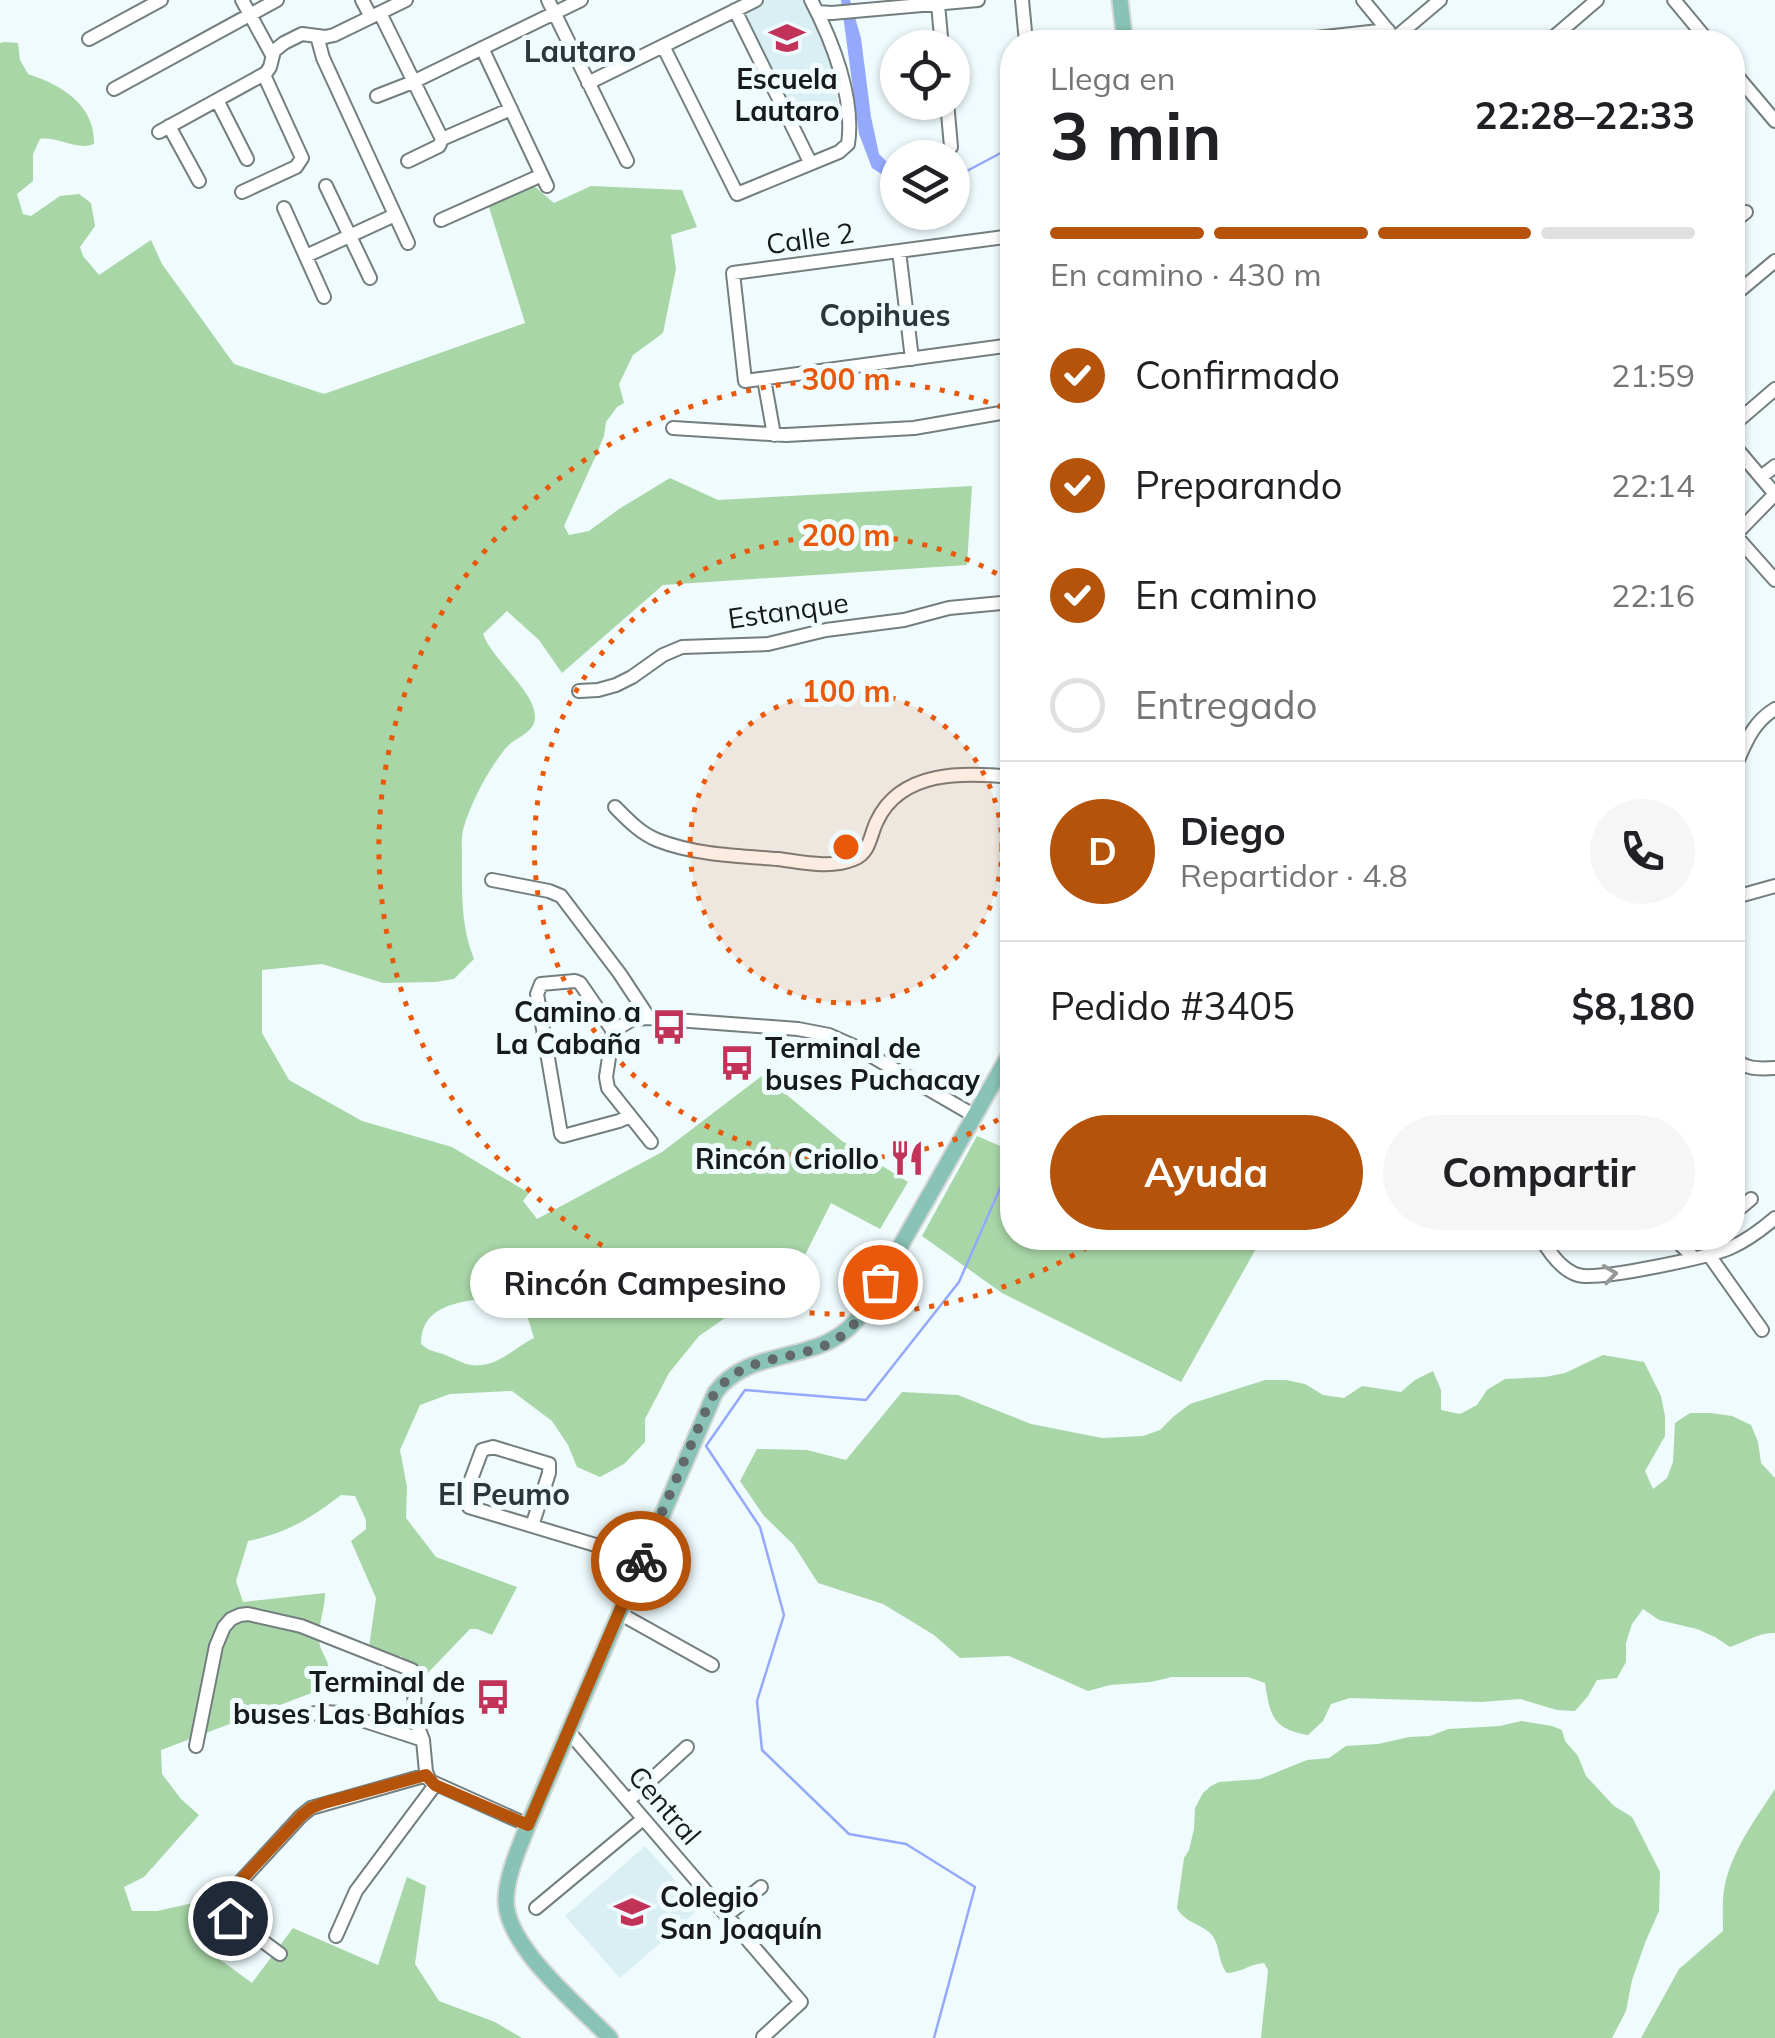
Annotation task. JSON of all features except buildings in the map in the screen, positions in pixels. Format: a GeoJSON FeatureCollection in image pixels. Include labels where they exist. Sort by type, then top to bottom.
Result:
{"type":"FeatureCollection","features":[{"type":"Feature","properties":{"kind":"main road"},"geometry":{"type":"LineString","coordinates":[[1120,0],[1124,30]]}},
{"type":"Feature","properties":{"kind":"main road"},"geometry":{"type":"LineString","coordinates":[[610,2038],[539,1966],[510,1923],[508,1886],[528,1825],[710,1401],[720,1386],[745,1367],[819,1347],[851,1327],[1000,1071]]}},
{"type":"Feature","properties":{"kind":"street"},"geometry":{"type":"LineString","coordinates":[[89,39],[161,0]]}},
{"type":"Feature","properties":{"kind":"street"},"geometry":{"type":"LineString","coordinates":[[242,0],[272,55]]}},
{"type":"Feature","properties":{"kind":"street"},"geometry":{"type":"LineString","coordinates":[[114,88],[277,0]]}},
{"type":"Feature","properties":{"kind":"street"},"geometry":{"type":"LineString","coordinates":[[362,0],[376,15],[442,139]]}},
{"type":"Feature","properties":{"kind":"street"},"geometry":{"type":"LineString","coordinates":[[199,182],[164,129],[264,75],[276,48],[295,36],[330,37],[406,0]]}},
{"type":"Feature","properties":{"kind":"street"},"geometry":{"type":"LineString","coordinates":[[378,96],[482,48],[551,6],[581,0]]}},
{"type":"Feature","properties":{"kind":"street"},"geometry":{"type":"LineString","coordinates":[[588,83],[756,0]]}},
{"type":"Feature","properties":{"kind":"street"},"geometry":{"type":"LineString","coordinates":[[814,6],[866,10],[978,0]]}},
{"type":"Feature","properties":{"kind":"street"},"geometry":{"type":"LineString","coordinates":[[1022,0],[1025,30]]}},
{"type":"Feature","properties":{"kind":"street"},"geometry":{"type":"LineString","coordinates":[[1363,0],[1388,30]]}},
{"type":"Feature","properties":{"kind":"street"},"geometry":{"type":"LineString","coordinates":[[1403,30],[1440,0]]}},
{"type":"Feature","properties":{"kind":"street"},"geometry":{"type":"LineString","coordinates":[[1562,30],[1597,0]]}},
{"type":"Feature","properties":{"kind":"street"},"geometry":{"type":"LineString","coordinates":[[1674,0],[1699,30]]}},
{"type":"Feature","properties":{"kind":"street"},"geometry":{"type":"LineString","coordinates":[[938,4],[940,30]]}},
{"type":"Feature","properties":{"kind":"street"},"geometry":{"type":"LineString","coordinates":[[551,6],[627,161]]}},
{"type":"Feature","properties":{"kind":"street"},"geometry":{"type":"LineString","coordinates":[[664,46],[737,194],[839,152],[848,144],[850,123],[835,52],[814,6]]}},
{"type":"Feature","properties":{"kind":"street"},"geometry":{"type":"LineString","coordinates":[[735,10],[810,162]]}},
{"type":"Feature","properties":{"kind":"street"},"geometry":{"type":"LineString","coordinates":[[318,36],[323,58],[408,244]]}},
{"type":"Feature","properties":{"kind":"street"},"geometry":{"type":"LineString","coordinates":[[441,220],[544,181],[482,48]]}},
{"type":"Feature","properties":{"kind":"street"},"geometry":{"type":"LineString","coordinates":[[242,192],[296,166],[302,158],[264,75]]}},
{"type":"Feature","properties":{"kind":"street"},"geometry":{"type":"LineString","coordinates":[[1745,93],[1773,115]]}},
{"type":"Feature","properties":{"kind":"street"},"geometry":{"type":"LineString","coordinates":[[217,100],[248,158]]}},
{"type":"Feature","properties":{"kind":"street"},"geometry":{"type":"LineString","coordinates":[[408,161],[439,146],[442,139],[511,109]]}},
{"type":"Feature","properties":{"kind":"street"},"geometry":{"type":"LineString","coordinates":[[326,186],[370,278]]}},
{"type":"Feature","properties":{"kind":"street"},"geometry":{"type":"LineString","coordinates":[[284,208],[324,297]]}},
{"type":"Feature","properties":{"kind":"street"},"geometry":{"type":"LineString","coordinates":[[306,256],[395,214]]}},
{"type":"Feature","properties":{"kind":"street","name":"Calle 2"},"geometry":{"type":"LineString","coordinates":[[764,379],[745,381],[733,274],[1000,238]]}},
{"type":"Feature","properties":{"kind":"street"},"geometry":{"type":"LineString","coordinates":[[900,252],[912,359]]}},
{"type":"Feature","properties":{"kind":"street"},"geometry":{"type":"LineString","coordinates":[[1745,287],[1775,261]]}},
{"type":"Feature","properties":{"kind":"street"},"geometry":{"type":"LineString","coordinates":[[774,435],[764,379],[1000,347]]}},
{"type":"Feature","properties":{"kind":"street"},"geometry":{"type":"LineString","coordinates":[[1745,415],[1775,388]]}},
{"type":"Feature","properties":{"kind":"street"},"geometry":{"type":"LineString","coordinates":[[673,428],[774,435],[914,428],[1000,413]]}},
{"type":"Feature","properties":{"kind":"street"},"geometry":{"type":"LineString","coordinates":[[1745,461],[1775,494],[1745,525]]}},
{"type":"Feature","properties":{"kind":"street"},"geometry":{"type":"LineString","coordinates":[[1761,478],[1775,466]]}},
{"type":"Feature","properties":{"kind":"street"},"geometry":{"type":"LineString","coordinates":[[1745,548],[1775,580]]}},
{"type":"Feature","properties":{"kind":"street","name":"Estanque"},"geometry":{"type":"LineString","coordinates":[[580,691],[608,688],[682,647],[768,644],[959,606],[1000,603]]}},
{"type":"Feature","properties":{"kind":"street"},"geometry":{"type":"LineString","coordinates":[[1745,744],[1752,729],[1775,709]]}},
{"type":"Feature","properties":{"kind":"street"},"geometry":{"type":"LineString","coordinates":[[616,806],[645,834],[660,841],[719,855],[831,864],[854,859],[864,852],[882,812],[909,786],[949,775],[1000,775]]}},
{"type":"Feature","properties":{"kind":"street"},"geometry":{"type":"LineString","coordinates":[[492,880],[561,896],[649,1018]]}},
{"type":"Feature","properties":{"kind":"street"},"geometry":{"type":"LineString","coordinates":[[1745,894],[1775,886]]}},
{"type":"Feature","properties":{"kind":"street"},"geometry":{"type":"LineString","coordinates":[[630,1116],[620,1122],[561,1134],[544,1046],[538,989],[541,984],[580,983],[614,1030],[606,1076],[608,1088],[651,1142]]}},
{"type":"Feature","properties":{"kind":"street"},"geometry":{"type":"LineString","coordinates":[[614,1030],[633,1019],[649,1018],[830,1035],[975,1116]]}},
{"type":"Feature","properties":{"kind":"street"},"geometry":{"type":"LineString","coordinates":[[1745,1066],[1775,1068]]}},
{"type":"Feature","properties":{"kind":"street"},"geometry":{"type":"LineString","coordinates":[[1745,1203],[1750,1198]]}},
{"type":"Feature","properties":{"kind":"street"},"geometry":{"type":"LineString","coordinates":[[1745,1240],[1775,1218]]}},
{"type":"Feature","properties":{"kind":"street"},"geometry":{"type":"LineString","coordinates":[[1549,1250],[1556,1260],[1578,1275],[1610,1275],[1718,1250]]}},
{"type":"Feature","properties":{"kind":"street"},"geometry":{"type":"LineString","coordinates":[[1690,1250],[1762,1330]]}},
{"type":"Feature","properties":{"kind":"street"},"geometry":{"type":"LineString","coordinates":[[1696,1254],[1698,1250]]}},
{"type":"Feature","properties":{"kind":"street"},"geometry":{"type":"LineString","coordinates":[[532,1526],[549,1464],[487,1447],[482,1450],[466,1493],[470,1508],[642,1560]]}},
{"type":"Feature","properties":{"kind":"street"},"geometry":{"type":"LineString","coordinates":[[620,1613],[712,1665]]}},
{"type":"Feature","properties":{"kind":"street"},"geometry":{"type":"LineString","coordinates":[[196,1746],[216,1646],[231,1619],[248,1614],[300,1626],[412,1670],[414,1718],[431,1780],[356,1891],[336,1936]]}},
{"type":"Feature","properties":{"kind":"street"},"geometry":{"type":"LineString","coordinates":[[303,1715],[340,1712],[422,1740]]}},
{"type":"Feature","properties":{"kind":"street","name":"Central"},"geometry":{"type":"LineString","coordinates":[[569,1732],[801,2002],[763,2038]]}},
{"type":"Feature","properties":{"kind":"street"},"geometry":{"type":"LineString","coordinates":[[628,1801],[686,1747]]}},
{"type":"Feature","properties":{"kind":"street"},"geometry":{"type":"LineString","coordinates":[[280,1954],[230,1918],[226,1905],[230,1892],[311,1808],[431,1780],[528,1825]]}},
{"type":"Feature","properties":{"kind":"street"},"geometry":{"type":"LineString","coordinates":[[536,1908],[643,1819]]}},
{"type":"Feature","properties":{"kind":"street"},"geometry":{"type":"LineString","coordinates":[[726,1916],[761,1887]]}},
{"type":"Feature","properties":{"kind":"shaded area","name":"Escuela Lautaro"},"geometry":{"type":"Polygon","coordinates":[[[765,0],[803,0],[832,64],[839,106],[794,121],[740,12],[765,0]]]}},
{"type":"Feature","properties":{"kind":"shaded area","name":"Colegio San Joaquín"},"geometry":{"type":"Polygon","coordinates":[[[645,1846],[700,1908],[620,1978],[565,1916],[645,1846]]]}},
{"type":"Feature","properties":{"kind":"green space"},"geometry":{"type":"Polygon","coordinates":[[[0,43],[18,43],[20,60],[28,74],[53,84],[74,99],[93,130],[94,144],[87,146],[40,139],[33,154],[33,181],[17,194],[23,214],[31,216],[60,196],[79,194],[91,203],[95,226],[80,247],[99,275],[151,240],[162,264],[234,364],[324,394],[525,323],[488,204],[534,186],[554,203],[591,186],[682,190],[697,227],[671,235],[676,269],[663,333],[633,355],[619,384],[624,403],[606,422],[604,436],[564,526],[569,535],[589,531],[670,478],[718,500],[972,486],[967,565],[663,585],[562,673],[539,640],[507,611],[483,634],[528,697],[535,717],[532,727],[509,745],[492,767],[463,830],[463,911],[474,959],[454,979],[435,982],[383,983],[322,964],[262,970],[262,1033],[289,1080],[362,1121],[452,1147],[529,1193],[523,1201],[537,1219],[662,1152],[763,1075],[842,1141],[908,1182],[880,1229],[831,1203],[787,1298],[765,1306],[741,1307],[699,1336],[669,1373],[645,1419],[645,1442],[624,1464],[600,1477],[577,1467],[552,1421],[512,1391],[450,1394],[420,1405],[400,1450],[407,1487],[406,1518],[436,1557],[517,1587],[492,1635],[470,1629],[423,1678],[401,1656],[367,1661],[376,1598],[351,1541],[366,1529],[355,1496],[341,1495],[297,1524],[248,1541],[236,1581],[243,1602],[325,1593],[319,1642],[329,1670],[325,1688],[161,1750],[162,1774],[199,1815],[144,1877],[124,1887],[132,1911],[157,1911],[193,1903],[220,1931],[207,1950],[252,1983],[293,1928],[378,1965],[407,1877],[426,1886],[415,1964],[439,2001],[495,2022],[522,2038],[0,2038],[0,43]],[[480,1299],[449,1306],[426,1323],[421,1344],[466,1364],[494,1362],[534,1338],[523,1302],[480,1299]]]}},
{"type":"Feature","properties":{"kind":"green space"},"geometry":{"type":"Polygon","coordinates":[[[977,1136],[1000,1146],[1000,1250],[1255,1250],[1181,1382],[1002,1293],[922,1236],[977,1136]]]}},
{"type":"Feature","properties":{"kind":"green space"},"geometry":{"type":"Polygon","coordinates":[[[1603,1355],[1644,1362],[1661,1396],[1665,1436],[1645,1471],[1653,1489],[1667,1478],[1673,1462],[1675,1423],[1690,1413],[1732,1416],[1751,1425],[1761,1463],[1775,1478],[1775,1633],[1730,1647],[1697,1629],[1659,1620],[1643,1609],[1632,1624],[1626,1662],[1617,1678],[1597,1680],[1575,1711],[1520,1699],[1481,1702],[1350,1698],[1331,1704],[1323,1721],[1308,1735],[1280,1725],[1269,1704],[1265,1683],[1248,1677],[1172,1677],[1088,1691],[1009,1656],[960,1658],[934,1635],[883,1604],[818,1583],[793,1544],[764,1516],[740,1481],[757,1449],[807,1450],[846,1460],[902,1392],[958,1395],[1031,1424],[1102,1438],[1143,1436],[1160,1430],[1190,1404],[1265,1380],[1305,1384],[1323,1395],[1344,1398],[1362,1386],[1401,1392],[1433,1371],[1441,1390],[1441,1410],[1460,1414],[1477,1405],[1487,1390],[1505,1379],[1565,1373],[1603,1355]]]}},
{"type":"Feature","properties":{"kind":"green space"},"geometry":{"type":"Polygon","coordinates":[[[1521,1721],[1562,1730],[1586,1776],[1614,1806],[1632,1817],[1660,1872],[1659,1911],[1632,1980],[1626,2011],[1612,2038],[1261,2038],[1268,1970],[1264,1963],[1227,1973],[1211,1934],[1177,1908],[1195,1808],[1203,1793],[1219,1782],[1260,1779],[1307,1760],[1329,1758],[1346,1746],[1521,1721]]]}},
{"type":"Feature","properties":{"kind":"green space"},"geometry":{"type":"Polygon","coordinates":[[[1775,1789],[1775,2038],[1641,2038],[1679,1969],[1723,1931],[1727,1876],[1744,1837],[1775,1789]]]}},
{"type":"Feature","properties":{"kind":"water"},"geometry":{"type":"Polygon","coordinates":[[[841,0],[850,0],[861,38],[880,173],[872,168],[859,134],[841,0]]]}},
{"type":"Feature","properties":{"kind":"waterway"},"geometry":{"type":"LineString","coordinates":[[970,169],[1000,153]]}},
{"type":"Feature","properties":{"kind":"waterway"},"geometry":{"type":"LineString","coordinates":[[934,2038],[975,1887],[906,1844],[849,1834],[762,1750],[757,1701],[784,1615],[760,1527],[706,1446],[745,1390],[866,1400],[959,1282],[1000,1188]]}},
{"type":"Feature","properties":{"kind":"way so far"},"geometry":{"type":"LineString","coordinates":[[641,1561],[720,1386],[745,1367],[819,1347],[843,1334],[858,1319],[880,1282]]}},
{"type":"Feature","properties":{"kind":"place","name":"Escuela Lautaro"},"geometry":{"type":"Point","coordinates":[787,38]}},
{"type":"Feature","properties":{"kind":"place","name":"Camino a La Cabaña"},"geometry":{"type":"Point","coordinates":[669,1027]}},
{"type":"Feature","properties":{"kind":"place","name":"Terminal de buses Puchacay"},"geometry":{"type":"Point","coordinates":[737,1063]}},
{"type":"Feature","properties":{"kind":"place","name":"Rincón Criollo"},"geometry":{"type":"Point","coordinates":[907,1158]}},
{"type":"Feature","properties":{"kind":"place","name":"Rincón Campesino"},"geometry":{"type":"Point","coordinates":[880,1282]}},
{"type":"Feature","properties":{"kind":"place","name":"Terminal de buses Las Bahías"},"geometry":{"type":"Point","coordinates":[493,1697]}},
{"type":"Feature","properties":{"kind":"place","name":"Colegio San Joaquín"},"geometry":{"type":"Point","coordinates":[632,1912]}},
{"type":"Feature","properties":{"kind":"district","name":"Lautaro"},"geometry":{"type":"Point","coordinates":[580,51]}},
{"type":"Feature","properties":{"kind":"district","name":"Copihues"},"geometry":{"type":"Point","coordinates":[885,315]}},
{"type":"Feature","properties":{"kind":"district","name":"El Peumo"},"geometry":{"type":"Point","coordinates":[504,1494]}},
{"type":"Feature","properties":{"kind":"route"},"geometry":{"type":"LineString","coordinates":[[230,1918],[226,1901],[230,1892],[301,1816],[324,1803],[426,1775],[435,1785],[528,1825],[641,1561]]}}]}
